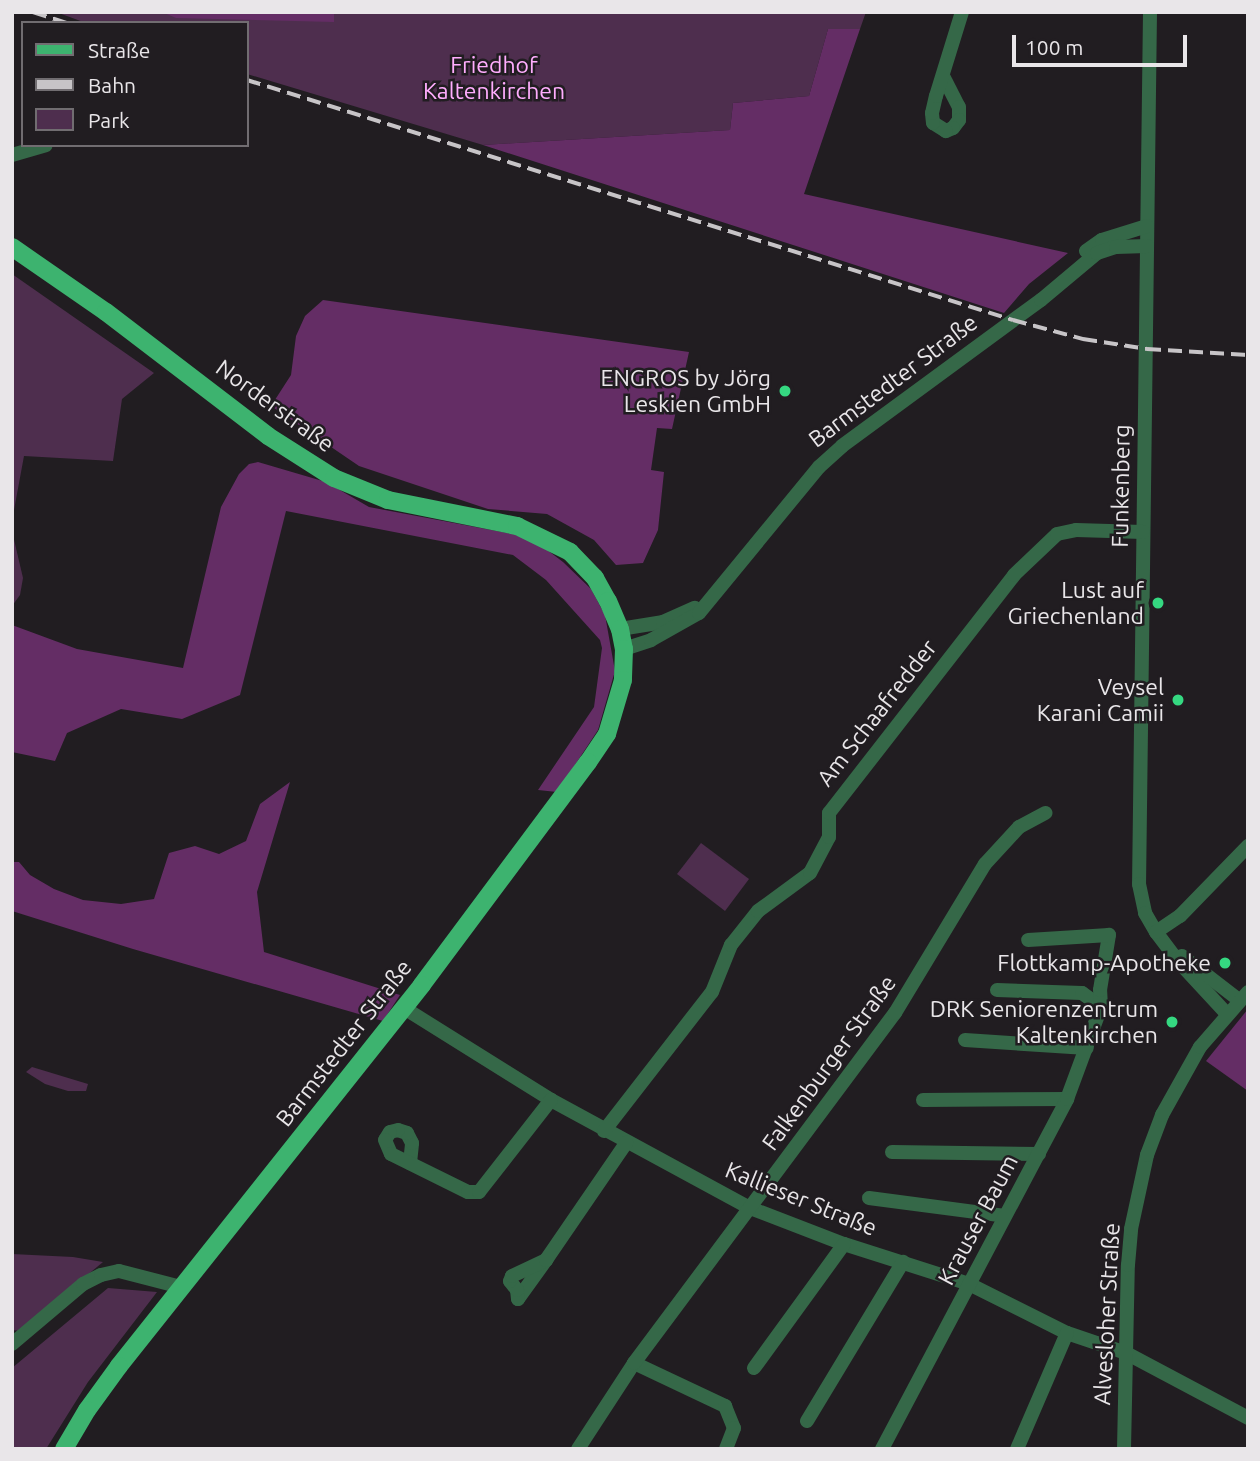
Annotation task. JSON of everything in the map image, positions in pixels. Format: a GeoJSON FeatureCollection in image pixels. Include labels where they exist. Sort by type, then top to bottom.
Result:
{"type":"FeatureCollection","features":[{"type":"Feature","properties":{"kind":"main road","name":"Norderstraße"},"geometry":{"type":"LineString","coordinates":[[12,247],[106,312],[268,436],[334,478],[388,500],[517,526],[570,552],[595,578],[620,629]]}},
{"type":"Feature","properties":{"kind":"main road","name":"Barmstedter Straße"},"geometry":{"type":"LineString","coordinates":[[64,1449],[87,1410],[181,1287],[404,1008],[607,734],[622,681],[624,649],[620,629]]}},
{"type":"Feature","properties":{"kind":"street"},"geometry":{"type":"LineString","coordinates":[[943,76],[962,12]]}},
{"type":"Feature","properties":{"kind":"street","name":"Funkenberg"},"geometry":{"type":"LineString","coordinates":[[1150,12],[1139,884],[1145,913],[1156,932],[1227,1014]]}},
{"type":"Feature","properties":{"kind":"street"},"geometry":{"type":"LineString","coordinates":[[12,155],[39,147]]}},
{"type":"Feature","properties":{"kind":"street","name":"Barmstedter Straße"},"geometry":{"type":"LineString","coordinates":[[624,649],[683,625],[699,613],[819,467],[842,446],[1041,300],[1086,251],[1102,240],[1147,226]]}},
{"type":"Feature","properties":{"kind":"street","name":"Barmstedter Straße"},"geometry":{"type":"LineString","coordinates":[[1060,281],[1097,253],[1116,247],[1147,246]]}},
{"type":"Feature","properties":{"kind":"street","name":"Am Schaafredder"},"geometry":{"type":"LineString","coordinates":[[604,1131],[712,992],[731,945],[758,911],[810,873],[829,837],[829,813],[1014,575],[1057,534],[1076,530],[1143,532]]}},
{"type":"Feature","properties":{"kind":"street","name":"Barmstedter Straße"},"geometry":{"type":"LineString","coordinates":[[620,629],[663,622],[714,597]]}},
{"type":"Feature","properties":{"kind":"street","name":"Falkenburger Straße"},"geometry":{"type":"LineString","coordinates":[[578,1449],[634,1363],[895,1013],[985,864],[1019,827],[1045,813]]}},
{"type":"Feature","properties":{"kind":"street"},"geometry":{"type":"LineString","coordinates":[[1156,932],[1180,916],[1248,846]]}},
{"type":"Feature","properties":{"kind":"street","name":"Krauser Baum"},"geometry":{"type":"LineString","coordinates":[[882,1449],[1039,1154],[1066,1099],[1101,1007],[1100,990],[1109,935],[1028,940]]}},
{"type":"Feature","properties":{"kind":"street","name":"Funkenberg"},"geometry":{"type":"LineString","coordinates":[[1172,951],[1244,996]]}},
{"type":"Feature","properties":{"kind":"street"},"geometry":{"type":"LineString","coordinates":[[997,990],[1082,993],[1101,1007]]}},
{"type":"Feature","properties":{"kind":"street","name":"Alvesloher Straße"},"geometry":{"type":"LineString","coordinates":[[1124,1449],[1131,1230],[1147,1155],[1162,1115],[1200,1047],[1244,996]]}},
{"type":"Feature","properties":{"kind":"street","name":"Kallieser Straße"},"geometry":{"type":"LineString","coordinates":[[404,1008],[604,1131],[750,1208],[844,1244],[969,1284],[1067,1333],[1126,1353],[1248,1418]]}},
{"type":"Feature","properties":{"kind":"street"},"geometry":{"type":"LineString","coordinates":[[965,1041],[1087,1048]]}},
{"type":"Feature","properties":{"kind":"street"},"geometry":{"type":"LineString","coordinates":[[923,1100],[1066,1099]]}},
{"type":"Feature","properties":{"kind":"street"},"geometry":{"type":"LineString","coordinates":[[410,1163],[468,1192],[479,1192],[551,1100]]}},
{"type":"Feature","properties":{"kind":"street"},"geometry":{"type":"LineString","coordinates":[[546,1260],[626,1143]]}},
{"type":"Feature","properties":{"kind":"street"},"geometry":{"type":"LineString","coordinates":[[892,1152],[1039,1154]]}},
{"type":"Feature","properties":{"kind":"street"},"geometry":{"type":"LineString","coordinates":[[869,1198],[1005,1216]]}},
{"type":"Feature","properties":{"kind":"street"},"geometry":{"type":"LineString","coordinates":[[754,1368],[844,1244]]}},
{"type":"Feature","properties":{"kind":"street"},"geometry":{"type":"LineString","coordinates":[[807,1421],[903,1262]]}},
{"type":"Feature","properties":{"kind":"street"},"geometry":{"type":"LineString","coordinates":[[12,1344],[83,1284],[101,1275],[119,1271],[181,1287]]}},
{"type":"Feature","properties":{"kind":"street"},"geometry":{"type":"LineString","coordinates":[[1017,1449],[1067,1333]]}},
{"type":"Feature","properties":{"kind":"street"},"geometry":{"type":"LineString","coordinates":[[634,1363],[725,1406],[734,1428],[726,1449]]}},
{"type":"Feature","properties":{"kind":"green space","name":"Friedhof Kaltenkirchen"},"geometry":{"type":"Polygon","coordinates":[[[56,12],[866,12],[860,29],[828,29],[809,96],[733,103],[730,130],[483,145],[248,74],[248,21],[81,21],[56,12]]]}},
{"type":"Feature","properties":{"kind":"green space"},"geometry":{"type":"Polygon","coordinates":[[[12,274],[154,373],[122,399],[113,461],[24,456],[12,521],[12,274]]]}},
{"type":"Feature","properties":{"kind":"green space"},"geometry":{"type":"Polygon","coordinates":[[[12,531],[23,578],[20,595],[12,606],[12,531]]]}},
{"type":"Feature","properties":{"kind":"green space"},"geometry":{"type":"Polygon","coordinates":[[[701,843],[749,879],[725,911],[677,874],[701,843]]]}},
{"type":"Feature","properties":{"kind":"green space"},"geometry":{"type":"Polygon","coordinates":[[[32,1067],[88,1084],[86,1091],[68,1091],[45,1084],[26,1072],[32,1067]]]}},
{"type":"Feature","properties":{"kind":"green space"},"geometry":{"type":"Polygon","coordinates":[[[12,1254],[73,1257],[103,1262],[20,1331],[12,1330],[12,1254]]]}},
{"type":"Feature","properties":{"kind":"green space"},"geometry":{"type":"Polygon","coordinates":[[[108,1288],[157,1292],[88,1382],[46,1449],[12,1449],[12,1368],[108,1288]]]}},
{"type":"Feature","properties":{"kind":"shaded area"},"geometry":{"type":"Polygon","coordinates":[[[162,12],[334,12],[334,22],[176,18],[162,12]]]}},
{"type":"Feature","properties":{"kind":"shaded area"},"geometry":{"type":"Polygon","coordinates":[[[828,29],[860,29],[804,194],[1068,253],[1029,284],[1004,313],[483,145],[730,130],[733,103],[809,96],[828,29]]]}},
{"type":"Feature","properties":{"kind":"shaded area"},"geometry":{"type":"Polygon","coordinates":[[[323,300],[689,352],[672,429],[657,428],[651,470],[664,472],[658,530],[643,563],[616,565],[594,540],[547,514],[488,509],[359,466],[271,406],[291,375],[296,336],[305,316],[323,300]]]}},
{"type":"Feature","properties":{"kind":"shaded area"},"geometry":{"type":"Polygon","coordinates":[[[258,462],[326,482],[369,507],[513,534],[538,543],[591,589],[605,615],[615,671],[598,730],[557,792],[538,790],[594,707],[602,648],[600,640],[546,580],[513,555],[286,511],[240,695],[182,719],[121,709],[67,733],[55,761],[12,752],[12,625],[77,649],[183,668],[221,507],[239,474],[249,464],[258,462]]]}},
{"type":"Feature","properties":{"kind":"shaded area"},"geometry":{"type":"Polygon","coordinates":[[[290,782],[257,892],[264,952],[400,995],[383,1021],[12,911],[12,862],[19,862],[30,875],[54,889],[83,900],[121,904],[154,899],[169,853],[195,846],[219,854],[246,841],[260,804],[290,782]]]}},
{"type":"Feature","properties":{"kind":"shaded area"},"geometry":{"type":"Polygon","coordinates":[[[1248,1009],[1248,1091],[1206,1061],[1248,1009]]]}},
{"type":"Feature","properties":{"kind":"railway"},"geometry":{"type":"LineString","coordinates":[[33,12],[61,21]]}},
{"type":"Feature","properties":{"kind":"railway"},"geometry":{"type":"LineString","coordinates":[[248,80],[1013,320],[1083,339],[1147,349],[1248,355]]}},
{"type":"Feature","properties":{"kind":"place","name":"ENGROS by Jörg Leskien GmbH"},"geometry":{"type":"Point","coordinates":[785,391]}},
{"type":"Feature","properties":{"kind":"place","name":"Lust auf Griechenland"},"geometry":{"type":"Point","coordinates":[1158,603]}},
{"type":"Feature","properties":{"kind":"place","name":"Veysel Karani Camii"},"geometry":{"type":"Point","coordinates":[1178,700]}},
{"type":"Feature","properties":{"kind":"place","name":"Flottkamp-Apotheke"},"geometry":{"type":"Point","coordinates":[1225,963]}},
{"type":"Feature","properties":{"kind":"place","name":"DRK Seniorenzentrum Kaltenkirchen"},"geometry":{"type":"Point","coordinates":[1172,1022]}}]}
